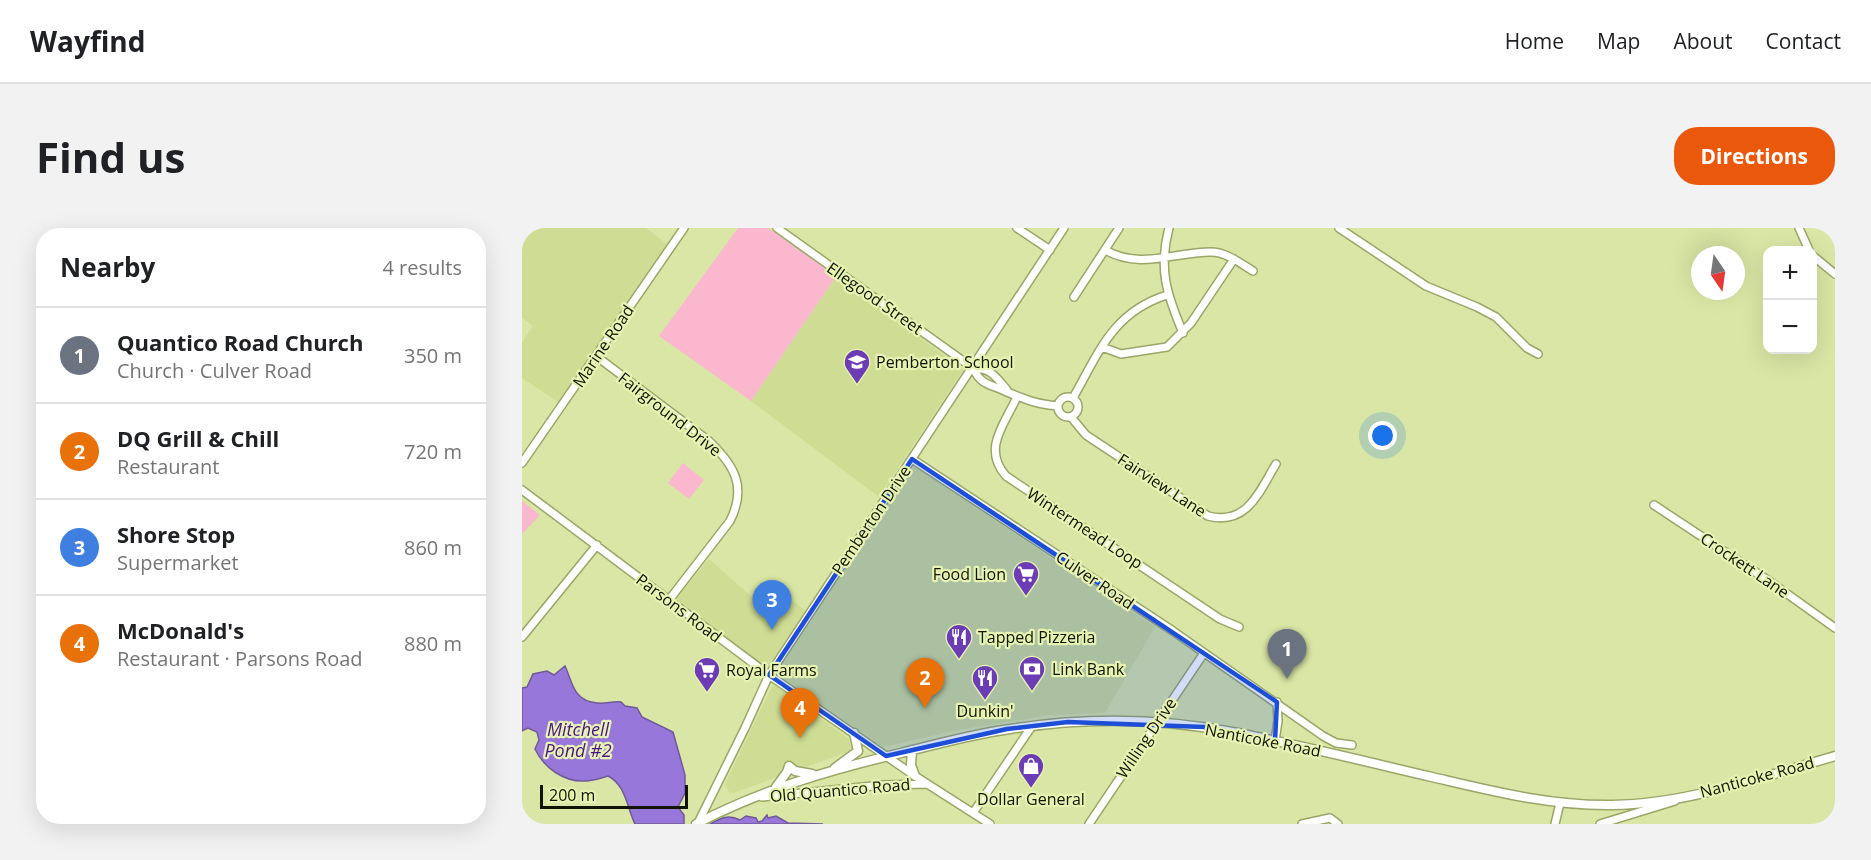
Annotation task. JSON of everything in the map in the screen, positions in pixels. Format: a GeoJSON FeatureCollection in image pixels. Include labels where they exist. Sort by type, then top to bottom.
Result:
{"type":"FeatureCollection","features":[{"type":"Feature","properties":{"kind":"main road","name":"Nanticoke Road"},"geometry":{"type":"LineString","coordinates":[[697,823],[771,790],[832,770],[886,756],[987,733],[1032,726],[1104,720],[1212,728],[1500,793],[1560,803],[1623,804],[1690,796],[1835,756]]}},
{"type":"Feature","properties":{"kind":"main road"},"geometry":{"type":"LineString","coordinates":[[832,770],[858,751],[854,733]]}},
{"type":"Feature","properties":{"kind":"main road"},"geometry":{"type":"LineString","coordinates":[[912,750],[911,765],[915,776]]}},
{"type":"Feature","properties":{"kind":"main road"},"geometry":{"type":"LineString","coordinates":[[771,790],[778,785],[789,766],[802,774],[819,774]]}},
{"type":"Feature","properties":{"kind":"street","name":"Marine Road"},"geometry":{"type":"LineString","coordinates":[[522,463],[684,228]]}},
{"type":"Feature","properties":{"kind":"street","name":"Ellegood Street"},"geometry":{"type":"LineString","coordinates":[[777,228],[973,368]]}},
{"type":"Feature","properties":{"kind":"street"},"geometry":{"type":"LineString","coordinates":[[1017,228],[1050,250]]}},
{"type":"Feature","properties":{"kind":"street","name":"Pemberton Drive"},"geometry":{"type":"LineString","coordinates":[[697,823],[769,675],[1064,228]]}},
{"type":"Feature","properties":{"kind":"street"},"geometry":{"type":"LineString","coordinates":[[1074,297],[1119,228]]}},
{"type":"Feature","properties":{"kind":"street"},"geometry":{"type":"LineString","coordinates":[[1169,228],[1164,259],[1167,295],[1183,333]]}},
{"type":"Feature","properties":{"kind":"street"},"geometry":{"type":"LineString","coordinates":[[1339,228],[1426,286],[1496,317],[1527,348],[1538,354]]}},
{"type":"Feature","properties":{"kind":"street"},"geometry":{"type":"LineString","coordinates":[[1799,228],[1807,246]]}},
{"type":"Feature","properties":{"kind":"street"},"geometry":{"type":"LineString","coordinates":[[1105,250],[1115,256],[1130,260],[1164,259],[1212,252],[1234,259],[1253,271]]}},
{"type":"Feature","properties":{"kind":"street"},"geometry":{"type":"LineString","coordinates":[[1102,346],[1121,354],[1167,347],[1183,333],[1210,297],[1234,259]]}},
{"type":"Feature","properties":{"kind":"street"},"geometry":{"type":"LineString","coordinates":[[1817,259],[1835,274]]}},
{"type":"Feature","properties":{"kind":"street"},"geometry":{"type":"LineString","coordinates":[[1073,398],[1116,325],[1135,309],[1167,295]]}},
{"type":"Feature","properties":{"kind":"street","name":"Fairground Drive"},"geometry":{"type":"LineString","coordinates":[[596,356],[710,441],[726,457],[734,471],[738,496],[730,521],[669,600]]}},
{"type":"Feature","properties":{"kind":"street"},"geometry":{"type":"LineString","coordinates":[[1009,392],[988,371],[983,368],[973,368],[978,378],[984,383],[1039,404],[1058,406]]}},
{"type":"Feature","properties":{"kind":"street","name":"Wintermead Loop"},"geometry":{"type":"LineString","coordinates":[[1017,397],[994,444],[994,456],[998,467],[1006,476],[1220,619],[1239,627]]}},
{"type":"Feature","properties":{"kind":"street"},"geometry":{"type":"LineString","coordinates":[[1058,406],[1063,398],[1073,398]]}},
{"type":"Feature","properties":{"kind":"street"},"geometry":{"type":"LineString","coordinates":[[1058,406],[1061,415],[1071,417],[1077,413],[1079,408],[1073,398]]}},
{"type":"Feature","properties":{"kind":"street","name":"Fairview Lane"},"geometry":{"type":"LineString","coordinates":[[1071,417],[1086,435],[1208,516],[1229,519],[1243,512],[1276,464]]}},
{"type":"Feature","properties":{"kind":"street","name":"Culver Road"},"geometry":{"type":"LineString","coordinates":[[912,459],[1204,652],[1336,743],[1352,745]]}},
{"type":"Feature","properties":{"kind":"street","name":"Parsons Road"},"geometry":{"type":"LineString","coordinates":[[522,490],[769,675],[927,784]]}},
{"type":"Feature","properties":{"kind":"street","name":"Crockett Lane"},"geometry":{"type":"LineString","coordinates":[[1654,505],[1835,628]]}},
{"type":"Feature","properties":{"kind":"street"},"geometry":{"type":"LineString","coordinates":[[522,637],[597,545]]}},
{"type":"Feature","properties":{"kind":"street","name":"Willing Drive"},"geometry":{"type":"LineString","coordinates":[[1089,824],[1204,652]]}},
{"type":"Feature","properties":{"kind":"street"},"geometry":{"type":"LineString","coordinates":[[1275,741],[1278,721],[1277,702]]}},
{"type":"Feature","properties":{"kind":"street"},"geometry":{"type":"LineString","coordinates":[[974,813],[1032,726]]}},
{"type":"Feature","properties":{"kind":"street","name":"Old Quantico Road"},"geometry":{"type":"LineString","coordinates":[[750,798],[874,785],[927,784],[990,824]]}},
{"type":"Feature","properties":{"kind":"street"},"geometry":{"type":"LineString","coordinates":[[1599,824],[1690,796]]}},
{"type":"Feature","properties":{"kind":"street"},"geometry":{"type":"LineString","coordinates":[[1555,824],[1560,803]]}},
{"type":"Feature","properties":{"kind":"street"},"geometry":{"type":"LineString","coordinates":[[1302,824],[1330,818],[1338,824]]}},
{"type":"Feature","properties":{"kind":"highlighted area"},"geometry":{"type":"Polygon","coordinates":[[[912,459],[1277,702],[1275,741],[1204,727],[1068,722],[1007,729],[886,756],[769,675],[912,459]]]}},
{"type":"Feature","properties":{"kind":"shaded area"},"geometry":{"type":"Polygon","coordinates":[[[522,228],[646,228],[667,244],[558,402],[522,378],[522,342],[533,326],[522,318],[522,228]]]}},
{"type":"Feature","properties":{"kind":"shaded area"},"geometry":{"type":"Polygon","coordinates":[[[738,228],[768,228],[837,275],[751,401],[659,336],[738,228]]]}},
{"type":"Feature","properties":{"kind":"shaded area","name":"Pemberton School"},"geometry":{"type":"Polygon","coordinates":[[[837,275],[963,370],[879,497],[751,401],[837,275]]]}},
{"type":"Feature","properties":{"kind":"shaded area"},"geometry":{"type":"Polygon","coordinates":[[[683,463],[704,480],[689,499],[668,483],[683,463]]]}},
{"type":"Feature","properties":{"kind":"shaded area"},"geometry":{"type":"Polygon","coordinates":[[[912,465],[1155,627],[1105,713],[1051,715],[958,730],[883,747],[776,675],[912,465]]]}},
{"type":"Feature","properties":{"kind":"shaded area"},"geometry":{"type":"Polygon","coordinates":[[[522,501],[540,515],[522,534],[522,501]]]}},
{"type":"Feature","properties":{"kind":"shaded area"},"geometry":{"type":"Polygon","coordinates":[[[709,559],[752,597],[766,581],[806,611],[767,668],[676,598],[709,559]]]}},
{"type":"Feature","properties":{"kind":"shaded area"},"geometry":{"type":"Polygon","coordinates":[[[773,684],[849,739],[851,748],[848,752],[730,794],[725,784],[773,684]]]}},
{"type":"Feature","properties":{"kind":"water","name":"Mitchell Pond #2"},"geometry":{"type":"Polygon","coordinates":[[[565,666],[575,690],[583,699],[597,703],[621,702],[625,706],[637,708],[642,717],[673,732],[685,775],[685,793],[678,807],[684,815],[684,824],[635,824],[622,791],[614,780],[608,776],[588,781],[570,779],[549,768],[539,756],[535,749],[539,740],[537,732],[528,728],[522,731],[522,688],[527,687],[533,674],[547,671],[554,675],[565,666]]]}},
{"type":"Feature","properties":{"kind":"water"},"geometry":{"type":"Polygon","coordinates":[[[767,815],[768,818],[776,816],[788,823],[823,824],[710,824],[725,817],[740,820],[746,816],[756,818],[758,822],[767,815]]]}},
{"type":"Feature","properties":{"kind":"place","name":"Pemberton School"},"geometry":{"type":"Point","coordinates":[857,385]}},
{"type":"Feature","properties":{"kind":"place","name":"Food Lion"},"geometry":{"type":"Point","coordinates":[1026,597]}},
{"type":"Feature","properties":{"kind":"place","name":"Shore Stop"},"geometry":{"type":"Point","coordinates":[772,630]}},
{"type":"Feature","properties":{"kind":"place","name":"Tapped Pizzeria"},"geometry":{"type":"Point","coordinates":[959,660]}},
{"type":"Feature","properties":{"kind":"place","name":"Quantico Road Church"},"geometry":{"type":"Point","coordinates":[1287,679]}},
{"type":"Feature","properties":{"kind":"place","name":"Link Bank"},"geometry":{"type":"Point","coordinates":[1032,692]}},
{"type":"Feature","properties":{"kind":"place","name":"Royal Farms"},"geometry":{"type":"Point","coordinates":[707,693]}},
{"type":"Feature","properties":{"kind":"place","name":"Dunkin'"},"geometry":{"type":"Point","coordinates":[985,701]}},
{"type":"Feature","properties":{"kind":"place","name":"DQ Grill & Chill"},"geometry":{"type":"Point","coordinates":[925,708]}},
{"type":"Feature","properties":{"kind":"place","name":"McDonald's"},"geometry":{"type":"Point","coordinates":[800,738]}},
{"type":"Feature","properties":{"kind":"place","name":"Dollar General"},"geometry":{"type":"Point","coordinates":[1031,789]}}]}
